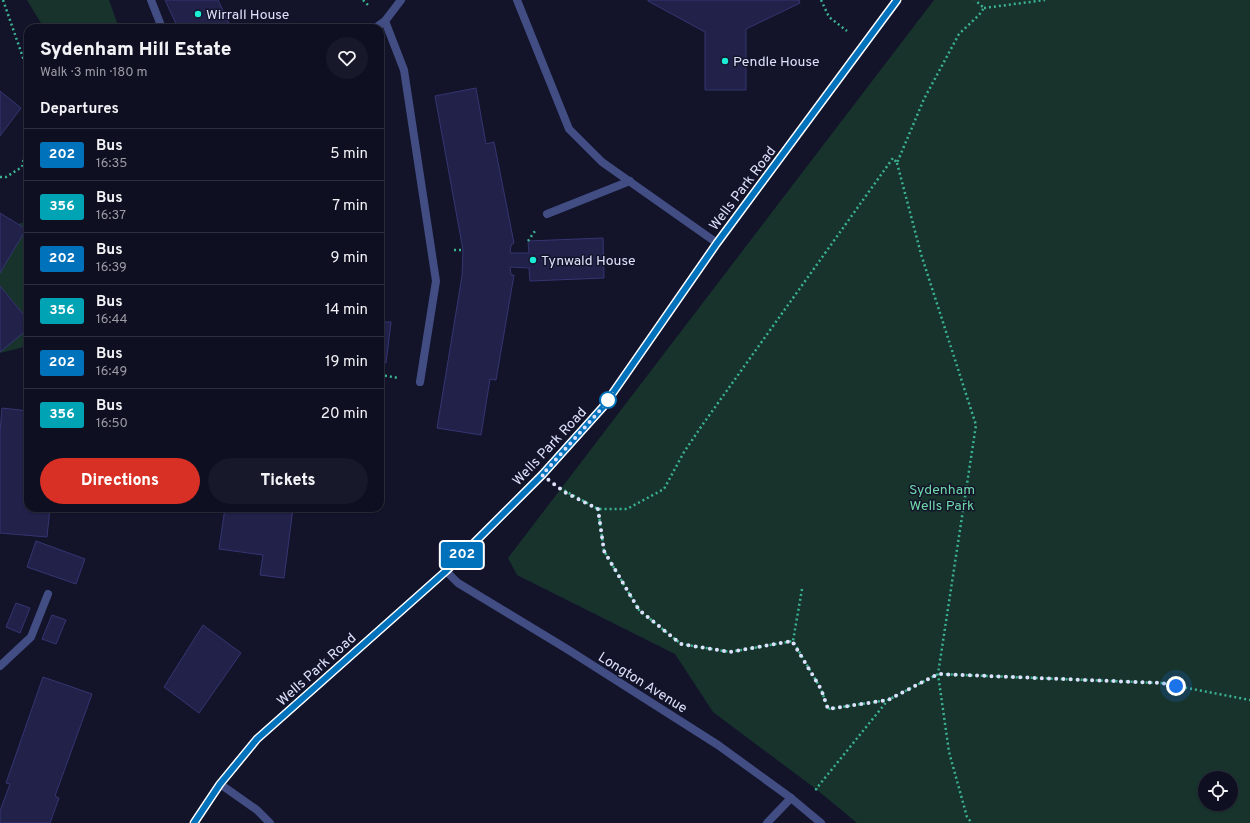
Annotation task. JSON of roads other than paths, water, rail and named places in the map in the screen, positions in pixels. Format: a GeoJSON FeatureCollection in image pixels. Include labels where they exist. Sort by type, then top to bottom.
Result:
{"type":"FeatureCollection","features":[{"type":"Feature","properties":{"kind":"street"},"geometry":{"type":"LineString","coordinates":[[151,0],[160,24]]}},
{"type":"Feature","properties":{"kind":"street"},"geometry":{"type":"LineString","coordinates":[[382,24],[385,22],[400,0]]}},
{"type":"Feature","properties":{"kind":"street"},"geometry":{"type":"LineString","coordinates":[[517,0],[569,129],[602,162],[717,243]]}},
{"type":"Feature","properties":{"kind":"street","name":"Wells Park Road"},"geometry":{"type":"LineString","coordinates":[[194,823],[220,784],[257,739],[446,571],[542,475],[603,407],[717,243],[897,0]]}},
{"type":"Feature","properties":{"kind":"street"},"geometry":{"type":"LineString","coordinates":[[385,22],[404,70],[436,281],[420,382]]}},
{"type":"Feature","properties":{"kind":"street"},"geometry":{"type":"LineString","coordinates":[[547,214],[630,181]]}},
{"type":"Feature","properties":{"kind":"street","name":"Longton Avenue"},"geometry":{"type":"LineString","coordinates":[[446,571],[458,583],[574,653],[718,745],[791,798],[821,823]]}},
{"type":"Feature","properties":{"kind":"street"},"geometry":{"type":"LineString","coordinates":[[0,666],[31,637],[48,594]]}},
{"type":"Feature","properties":{"kind":"street"},"geometry":{"type":"LineString","coordinates":[[220,784],[257,810],[270,823]]}},
{"type":"Feature","properties":{"kind":"street"},"geometry":{"type":"LineString","coordinates":[[767,823],[791,798]]}},
{"type":"Feature","properties":{"kind":"place","name":"Wirrall House"},"geometry":{"type":"Point","coordinates":[198,14]}},
{"type":"Feature","properties":{"kind":"place","name":"Pendle House"},"geometry":{"type":"Point","coordinates":[725,61]}},
{"type":"Feature","properties":{"kind":"place","name":"Tynwald House"},"geometry":{"type":"Point","coordinates":[533,260]}},
{"type":"Feature","properties":{"kind":"park label","name":"Sydenham Wells Park"},"geometry":{"type":"Point","coordinates":[942,498]}}]}
